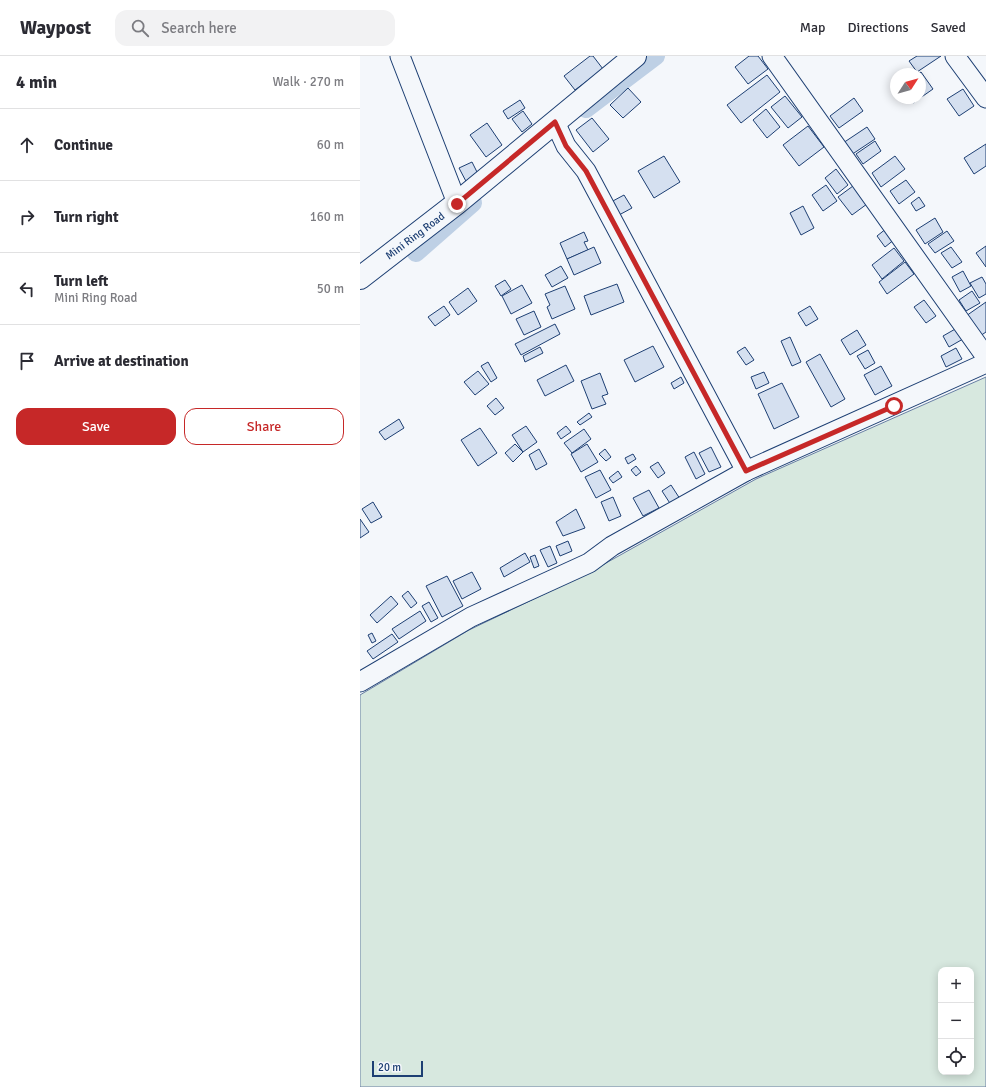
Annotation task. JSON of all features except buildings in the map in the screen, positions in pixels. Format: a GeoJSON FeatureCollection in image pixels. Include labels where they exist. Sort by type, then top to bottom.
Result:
{"type":"FeatureCollection","features":[{"type":"Feature","properties":{"kind":"main road","name":"Mini Ring Road"},"geometry":{"type":"LineString","coordinates":[[360,278],[457,204],[635,56]]}},
{"type":"Feature","properties":{"kind":"street"},"geometry":{"type":"LineString","coordinates":[[400,56],[457,204]]}},
{"type":"Feature","properties":{"kind":"street"},"geometry":{"type":"LineString","coordinates":[[772,56],[986,357]]}},
{"type":"Feature","properties":{"kind":"street"},"geometry":{"type":"LineString","coordinates":[[955,56],[986,98]]}},
{"type":"Feature","properties":{"kind":"street"},"geometry":{"type":"LineString","coordinates":[[555,122],[566,146],[586,171],[746,471]]}},
{"type":"Feature","properties":{"kind":"street"},"geometry":{"type":"LineString","coordinates":[[360,682],[471,617],[589,563],[612,546],[663,520],[746,471],[986,363]]}},
{"type":"Feature","properties":{"kind":"shaded area"},"geometry":{"type":"Polygon","coordinates":[[[986,377],[986,1087],[360,1087],[360,695],[469,630],[590,572],[756,479],[986,377]]]}},
{"type":"Feature","properties":{"kind":"waterway"},"geometry":{"type":"LineString","coordinates":[[586,109],[656,56]]}},
{"type":"Feature","properties":{"kind":"waterway"},"geometry":{"type":"LineString","coordinates":[[416,253],[473,203]]}},
{"type":"Feature","properties":{"kind":"route"},"geometry":{"type":"LineString","coordinates":[[457,204],[555,122],[566,146],[586,171],[746,471],[894,406]]}}]}
